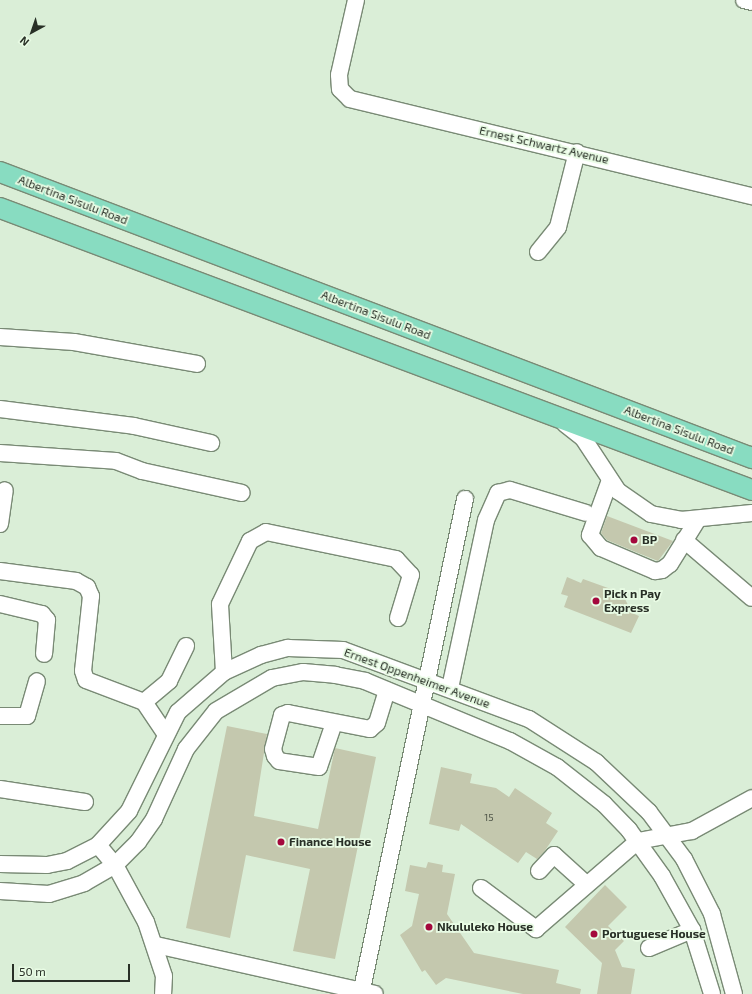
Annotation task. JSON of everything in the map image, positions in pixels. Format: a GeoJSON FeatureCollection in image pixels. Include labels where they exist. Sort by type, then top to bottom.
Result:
{"type":"FeatureCollection","features":[{"type":"Feature","properties":{"kind":"main road","name":"Albertina Sisulu Road"},"geometry":{"type":"LineString","coordinates":[[0,172],[752,458]]}},
{"type":"Feature","properties":{"kind":"main road"},"geometry":{"type":"LineString","coordinates":[[4,210],[752,490]]}},
{"type":"Feature","properties":{"kind":"street","name":"Ernest Schwartz Avenue"},"geometry":{"type":"LineString","coordinates":[[356,0],[339,75],[340,89],[357,102],[577,152],[752,196]]}},
{"type":"Feature","properties":{"kind":"street"},"geometry":{"type":"LineString","coordinates":[[744,0],[752,2]]}},
{"type":"Feature","properties":{"kind":"street"},"geometry":{"type":"LineString","coordinates":[[538,252],[558,227],[577,152]]}},
{"type":"Feature","properties":{"kind":"street"},"geometry":{"type":"LineString","coordinates":[[0,336],[74,342],[196,364]]}},
{"type":"Feature","properties":{"kind":"street"},"geometry":{"type":"LineString","coordinates":[[0,409],[134,426],[211,442]]}},
{"type":"Feature","properties":{"kind":"street"},"geometry":{"type":"LineString","coordinates":[[555,416],[583,438],[610,480],[628,499],[651,514],[698,519],[752,513]]}},
{"type":"Feature","properties":{"kind":"street"},"geometry":{"type":"LineString","coordinates":[[0,453],[116,460],[142,471],[242,493]]}},
{"type":"Feature","properties":{"kind":"street"},"geometry":{"type":"LineString","coordinates":[[610,480],[590,535],[595,545],[658,571],[670,564],[698,519]]}},
{"type":"Feature","properties":{"kind":"street"},"geometry":{"type":"LineString","coordinates":[[0,524],[5,490]]}},
{"type":"Feature","properties":{"kind":"street"},"geometry":{"type":"LineString","coordinates":[[450,688],[486,520],[498,493],[510,490],[586,513]]}},
{"type":"Feature","properties":{"kind":"street"},"geometry":{"type":"LineString","coordinates":[[156,945],[366,993],[422,704],[465,498]]}},
{"type":"Feature","properties":{"kind":"street"},"geometry":{"type":"LineString","coordinates":[[224,672],[220,604],[250,541],[266,532],[396,559],[411,574],[398,618]]}},
{"type":"Feature","properties":{"kind":"street"},"geometry":{"type":"LineString","coordinates":[[684,540],[752,598]]}},
{"type":"Feature","properties":{"kind":"street"},"geometry":{"type":"LineString","coordinates":[[0,571],[76,581],[87,588],[91,596],[83,671],[86,680],[144,702],[165,733]]}},
{"type":"Feature","properties":{"kind":"street"},"geometry":{"type":"LineString","coordinates":[[0,604],[42,614],[47,620],[44,654]]}},
{"type":"Feature","properties":{"kind":"street"},"geometry":{"type":"LineString","coordinates":[[144,702],[169,681],[186,646]]}},
{"type":"Feature","properties":{"kind":"street","name":"Ernest Oppenheimer Avenue"},"geometry":{"type":"LineString","coordinates":[[0,864],[47,865],[67,861],[98,845],[129,811],[165,733],[186,702],[224,672],[261,655],[288,648],[323,648],[343,650],[428,679],[529,718],[596,762],[670,837],[712,914],[734,994]]}},
{"type":"Feature","properties":{"kind":"street","name":"Ernest Oppenheimer Avenue"},"geometry":{"type":"LineString","coordinates":[[0,891],[50,894],[84,883],[115,865],[138,842],[154,819],[196,734],[216,711],[236,696],[272,678],[303,672],[346,677],[388,690],[461,718],[556,767],[604,804],[638,841],[692,930],[712,994]]}},
{"type":"Feature","properties":{"kind":"street"},"geometry":{"type":"LineString","coordinates":[[0,716],[27,716],[37,680]]}},
{"type":"Feature","properties":{"kind":"street"},"geometry":{"type":"LineString","coordinates":[[334,723],[363,730],[374,726],[388,690]]}},
{"type":"Feature","properties":{"kind":"street"},"geometry":{"type":"LineString","coordinates":[[461,718],[469,696]]}},
{"type":"Feature","properties":{"kind":"street"},"geometry":{"type":"LineString","coordinates":[[0,789],[85,802]]}},
{"type":"Feature","properties":{"kind":"street"},"geometry":{"type":"LineString","coordinates":[[481,888],[533,929],[585,883],[638,841],[670,837],[707,825],[752,798]]}},
{"type":"Feature","properties":{"kind":"street"},"geometry":{"type":"LineString","coordinates":[[98,845],[115,865],[156,945],[164,976],[164,994]]}},
{"type":"Feature","properties":{"kind":"street"},"geometry":{"type":"LineString","coordinates":[[539,871],[554,855],[585,883]]}},
{"type":"Feature","properties":{"kind":"street"},"geometry":{"type":"LineString","coordinates":[[649,948],[692,930]]}},
{"type":"Feature","properties":{"kind":"building"},"geometry":{"type":"Polygon","coordinates":[[[607,516],[673,541],[658,561],[607,540],[601,533],[607,516]]]}},
{"type":"Feature","properties":{"kind":"building","name":"Pick n Pay Express"},"geometry":{"type":"Polygon","coordinates":[[[567,577],[581,583],[583,579],[622,593],[632,613],[639,616],[631,633],[564,607],[568,596],[561,594],[567,577]]]}},
{"type":"Feature","properties":{"kind":"building","name":"Finance House"},"geometry":{"type":"Polygon","coordinates":[[[227,726],[267,734],[254,816],[318,829],[335,748],[376,757],[335,959],[293,951],[310,869],[246,855],[230,938],[186,928],[227,726]]]}},
{"type":"Feature","properties":{"kind":"building"},"geometry":{"type":"Polygon","coordinates":[[[441,767],[472,774],[470,783],[496,788],[509,797],[515,788],[552,813],[546,823],[558,831],[544,852],[537,859],[526,852],[518,863],[461,824],[459,831],[429,824],[441,767]]]}},
{"type":"Feature","properties":{"kind":"building","name":"Nkululeko House"},"geometry":{"type":"Polygon","coordinates":[[[428,862],[443,865],[442,872],[455,874],[447,914],[474,953],[559,970],[556,983],[581,989],[580,994],[523,994],[446,978],[436,985],[425,970],[422,972],[400,935],[412,926],[419,894],[405,891],[410,865],[426,868],[428,862]]]}},
{"type":"Feature","properties":{"kind":"building","name":"Portuguese House"},"geometry":{"type":"Polygon","coordinates":[[[605,885],[627,907],[608,926],[624,941],[615,950],[622,967],[635,969],[631,994],[597,994],[602,963],[565,927],[605,885]]]}},
{"type":"Feature","properties":{"kind":"place","name":"BP"},"geometry":{"type":"Point","coordinates":[634,540]}},
{"type":"Feature","properties":{"kind":"place","name":"Pick n Pay Express"},"geometry":{"type":"Point","coordinates":[596,601]}},
{"type":"Feature","properties":{"kind":"place","name":"Finance House"},"geometry":{"type":"Point","coordinates":[281,842]}},
{"type":"Feature","properties":{"kind":"place","name":"Nkululeko House"},"geometry":{"type":"Point","coordinates":[429,927]}},
{"type":"Feature","properties":{"kind":"place","name":"Portuguese House"},"geometry":{"type":"Point","coordinates":[594,934]}}]}
